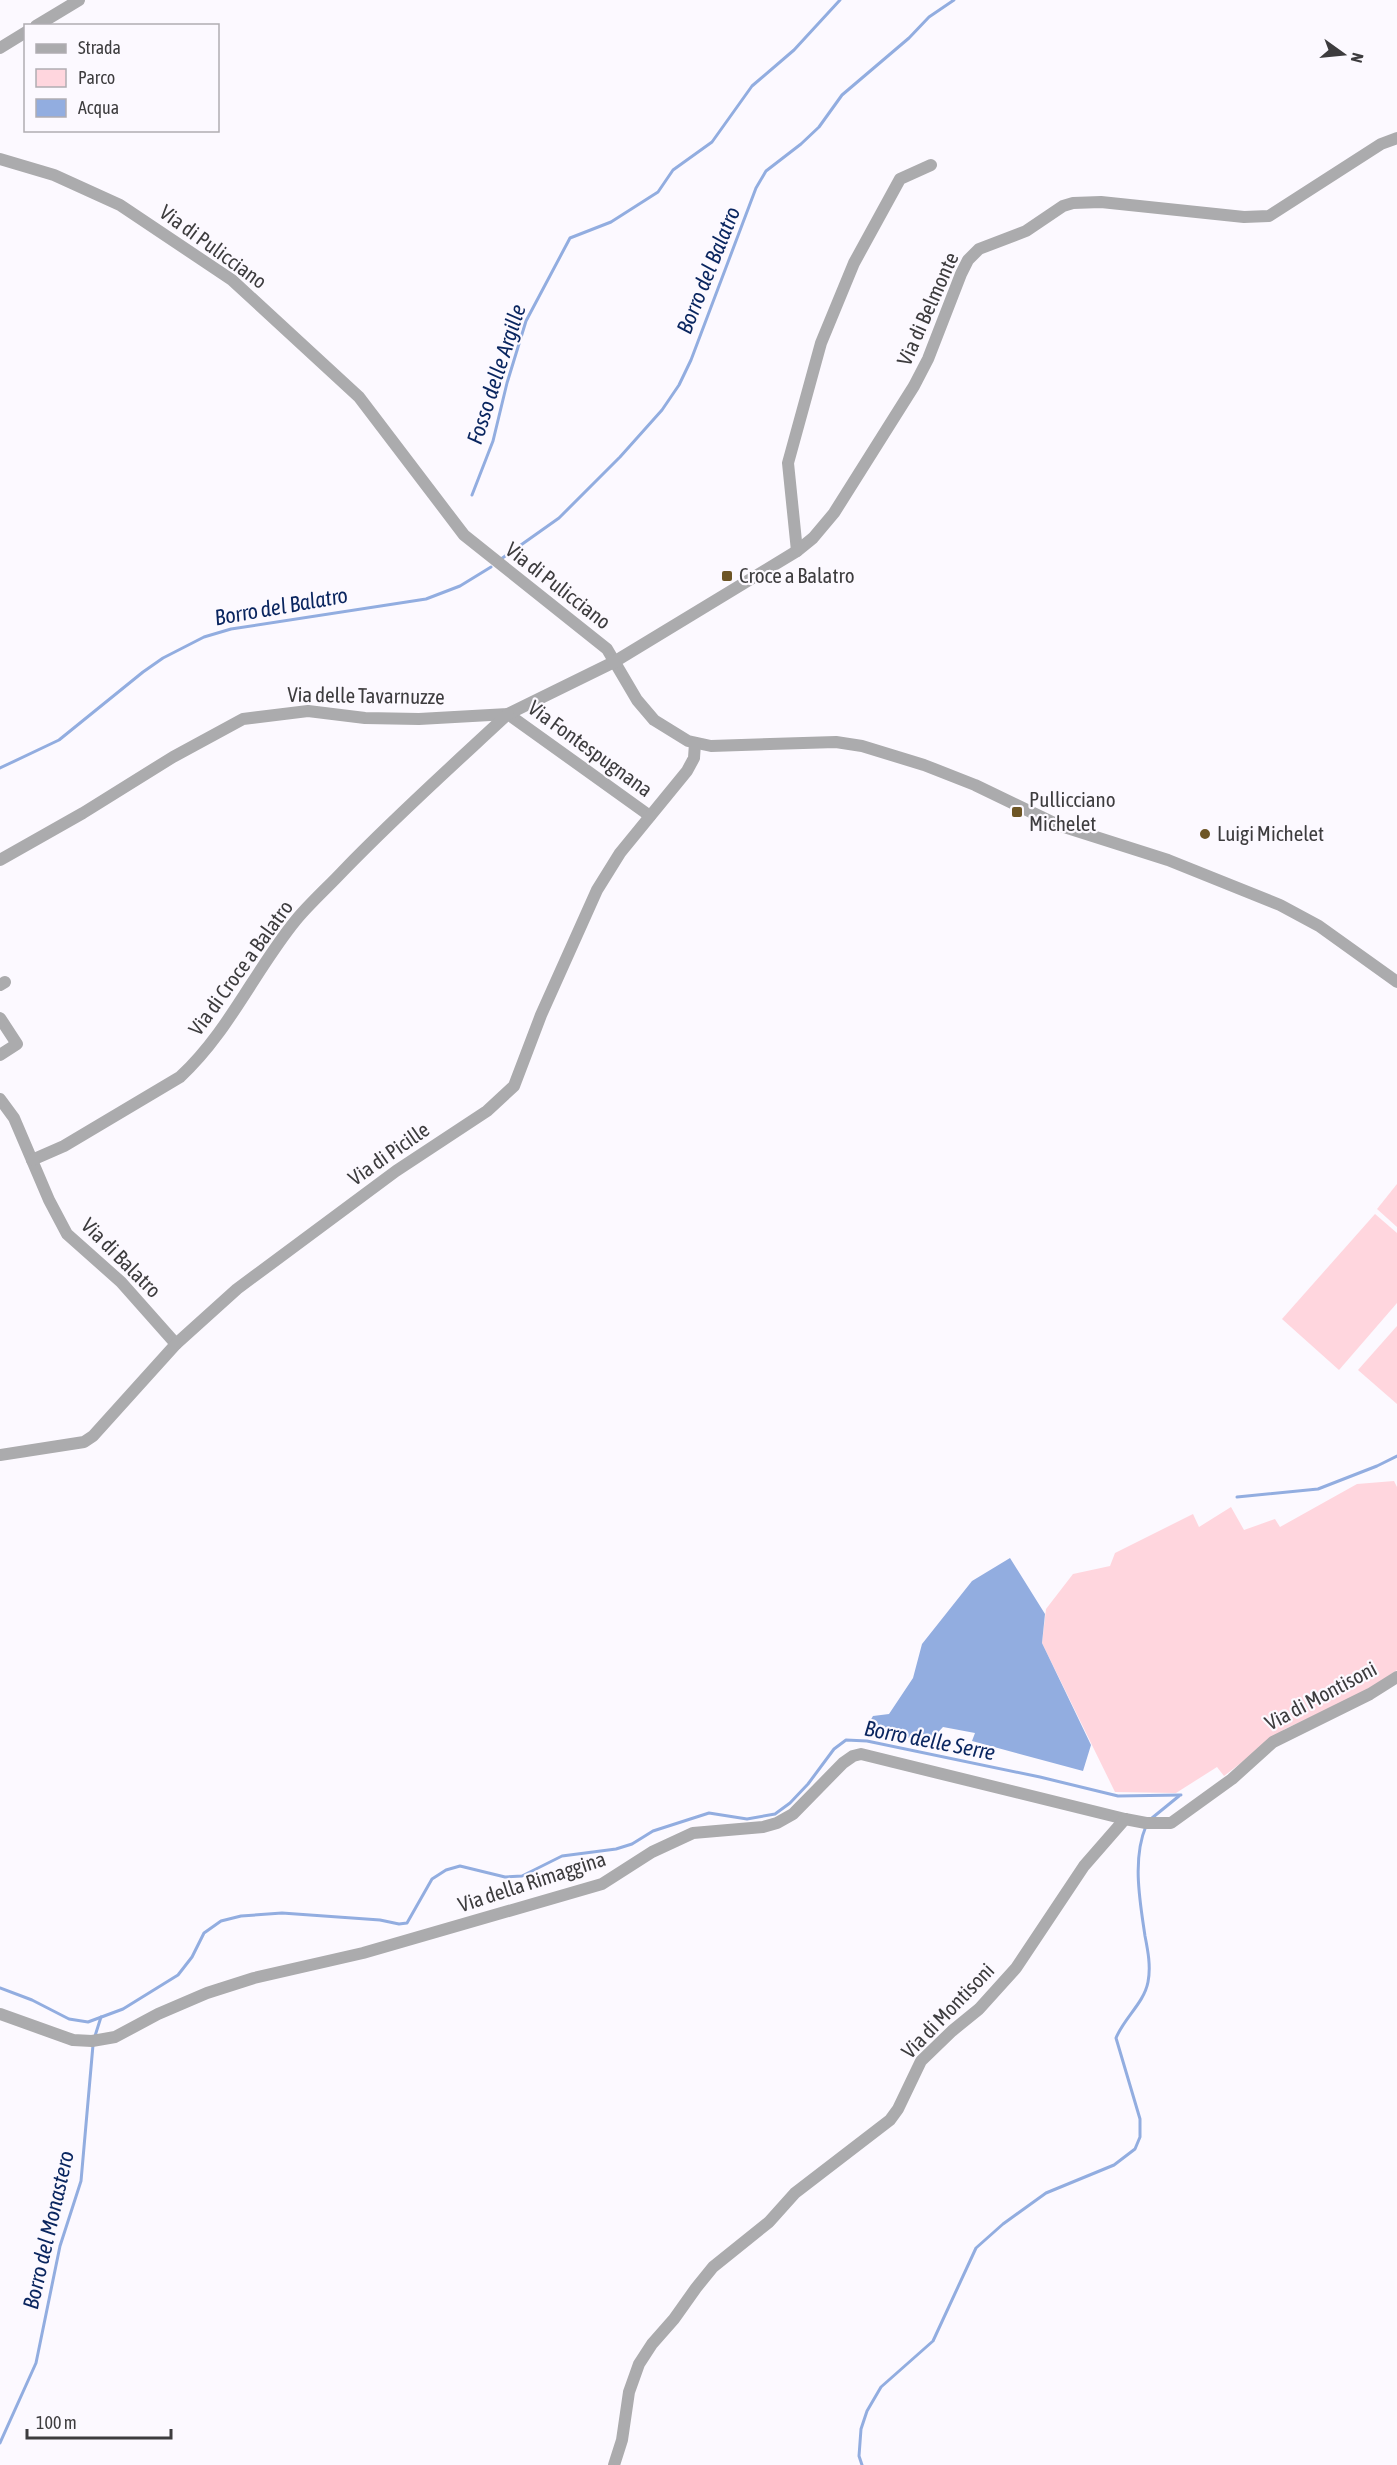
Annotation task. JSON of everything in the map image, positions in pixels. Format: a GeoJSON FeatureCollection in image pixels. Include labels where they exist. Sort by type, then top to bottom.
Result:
{"type":"FeatureCollection","features":[{"type":"Feature","properties":{"kind":"street"},"geometry":{"type":"LineString","coordinates":[[39,24],[79,0]]}},
{"type":"Feature","properties":{"kind":"street"},"geometry":{"type":"LineString","coordinates":[[0,48],[24,33]]}},
{"type":"Feature","properties":{"kind":"street","name":"Via di Belmonte"},"geometry":{"type":"LineString","coordinates":[[614,662],[797,551],[813,538],[834,513],[914,386],[928,359],[961,274],[968,260],[979,249],[1026,231],[1063,206],[1073,203],[1101,202],[1244,217],[1269,216],[1381,144],[1397,138]]}},
{"type":"Feature","properties":{"kind":"street","name":"Via di Pulicciano"},"geometry":{"type":"LineString","coordinates":[[0,159],[54,174],[120,205],[232,280],[359,397],[468,540],[603,645],[649,715],[659,724],[695,743],[718,747],[836,742],[862,746],[924,765],[975,785],[1058,825],[1168,860],[1280,905],[1319,926],[1397,982]]}},
{"type":"Feature","properties":{"kind":"street"},"geometry":{"type":"LineString","coordinates":[[797,551],[788,463],[821,343],[854,263],[900,179],[931,165]]}},
{"type":"Feature","properties":{"kind":"street","name":"Via delle Tavarnuzze"},"geometry":{"type":"LineString","coordinates":[[0,860],[83,813],[173,757],[243,719],[308,711],[365,718],[419,719],[508,714],[614,662]]}},
{"type":"Feature","properties":{"kind":"street","name":"Via Fontespugnana"},"geometry":{"type":"LineString","coordinates":[[508,714],[650,816]]}},
{"type":"Feature","properties":{"kind":"street","name":"Via di Croce a Balatro"},"geometry":{"type":"LineString","coordinates":[[32,1160],[64,1146],[180,1077],[198,1060],[296,920],[378,834],[508,714]]}},
{"type":"Feature","properties":{"kind":"street","name":"Via di Picille"},"geometry":{"type":"LineString","coordinates":[[0,1455],[84,1443],[93,1436],[176,1344],[237,1289],[396,1171],[487,1111],[514,1086],[541,1015],[597,890],[620,853],[687,771],[694,758],[695,743]]}},
{"type":"Feature","properties":{"kind":"street","name":"Via di Picille"},"geometry":{"type":"LineString","coordinates":[[687,771],[718,747]]}},
{"type":"Feature","properties":{"kind":"street"},"geometry":{"type":"LineString","coordinates":[[0,1018],[17,1044],[0,1055]]}},
{"type":"Feature","properties":{"kind":"street","name":"Via di Balatro"},"geometry":{"type":"LineString","coordinates":[[0,1099],[14,1118],[67,1234],[121,1282],[176,1344]]}},
{"type":"Feature","properties":{"kind":"street","name":"Via di Montisoni"},"geometry":{"type":"LineString","coordinates":[[614,2465],[622,2440],[634,2377],[652,2344],[674,2319],[696,2288],[718,2262],[769,2222],[795,2193],[890,2120],[898,2109],[921,2061],[952,2031],[980,2009],[1010,1975],[1084,1866],[1125,1819],[1149,1823],[1171,1823],[1232,1779],[1274,1742],[1370,1694],[1397,1677]]}},
{"type":"Feature","properties":{"kind":"street","name":"Via della Rimaggina"},"geometry":{"type":"LineString","coordinates":[[0,2014],[73,2040],[92,2041],[115,2037],[207,1993],[254,1978],[363,1953],[602,1884],[666,1845],[693,1833],[764,1827],[777,1823],[793,1814],[843,1763],[861,1754],[1125,1819]]}},
{"type":"Feature","properties":{"kind":"green space"},"geometry":{"type":"Polygon","coordinates":[[[1397,1184],[1397,1227],[1377,1209],[1397,1184]]]}},
{"type":"Feature","properties":{"kind":"green space"},"geometry":{"type":"Polygon","coordinates":[[[1375,1214],[1397,1233],[1397,1303],[1339,1370],[1282,1319],[1375,1214]]]}},
{"type":"Feature","properties":{"kind":"green space"},"geometry":{"type":"Polygon","coordinates":[[[1397,1326],[1397,1404],[1358,1370],[1397,1326]]]}},
{"type":"Feature","properties":{"kind":"green space"},"geometry":{"type":"Polygon","coordinates":[[[1394,1481],[1397,1487],[1397,1670],[1363,1693],[1285,1729],[1224,1776],[1217,1767],[1176,1793],[1115,1792],[1042,1643],[1046,1609],[1073,1574],[1110,1566],[1115,1553],[1193,1514],[1199,1527],[1231,1507],[1244,1530],[1275,1519],[1280,1527],[1357,1484],[1394,1481]]]}},
{"type":"Feature","properties":{"kind":"water"},"geometry":{"type":"Polygon","coordinates":[[[1010,1558],[1045,1614],[1042,1643],[1091,1745],[1083,1771],[972,1741],[975,1733],[943,1727],[929,1742],[865,1729],[873,1716],[889,1714],[913,1678],[922,1644],[972,1581],[1010,1558]]]}},
{"type":"Feature","properties":{"kind":"waterway","name":"Fosso delle Argille"},"geometry":{"type":"LineString","coordinates":[[472,495],[493,441],[507,383],[526,321],[570,238],[611,222],[658,192],[673,170],[712,142],[752,86],[794,50],[840,0]]}},
{"type":"Feature","properties":{"kind":"waterway","name":"Borro del Balatro"},"geometry":{"type":"LineString","coordinates":[[501,559],[559,518],[620,457],[662,410],[679,385],[691,360],[756,188],[766,171],[819,127],[842,95],[909,38],[929,17],[954,0]]}},
{"type":"Feature","properties":{"kind":"waterway","name":"Borro del Balatro"},"geometry":{"type":"LineString","coordinates":[[0,768],[59,740],[143,672],[163,658],[204,637],[231,629],[426,599],[460,586],[491,567]]}},
{"type":"Feature","properties":{"kind":"waterway"},"geometry":{"type":"LineString","coordinates":[[1237,1497],[1318,1489],[1397,1456]]}},
{"type":"Feature","properties":{"kind":"waterway","name":"Borro delle Serre"},"geometry":{"type":"LineString","coordinates":[[0,1988],[32,2000],[69,2019],[88,2022],[123,2009],[178,1975],[192,1957],[204,1933],[221,1921],[241,1916],[282,1913],[407,1923],[432,1879],[446,1870],[460,1866],[505,1877],[522,1876],[562,1856],[616,1849],[632,1844],[653,1831],[709,1813],[747,1819],[775,1814],[790,1803],[808,1784],[834,1749],[846,1740],[867,1741],[1040,1777],[1118,1796],[1181,1795]]}},
{"type":"Feature","properties":{"kind":"waterway"},"geometry":{"type":"LineString","coordinates":[[1152,1818],[1179,1796]]}},
{"type":"Feature","properties":{"kind":"waterway"},"geometry":{"type":"LineString","coordinates":[[862,2465],[859,2456],[861,2429],[867,2411],[881,2387],[933,2341],[976,2248],[1003,2224],[1046,2193],[1114,2165],[1135,2149],[1140,2137],[1140,2119],[1116,2038],[1146,1990],[1149,1976],[1149,1959],[1138,1881],[1139,1852],[1146,1826]]}},
{"type":"Feature","properties":{"kind":"waterway","name":"Borro del Monastero"},"geometry":{"type":"LineString","coordinates":[[95,2036],[101,2017]]}},
{"type":"Feature","properties":{"kind":"waterway","name":"Borro del Monastero"},"geometry":{"type":"LineString","coordinates":[[0,2443],[36,2363],[60,2246],[81,2181],[93,2045]]}},
{"type":"Feature","properties":{"kind":"place","name":"Croce a Balatro"},"geometry":{"type":"Point","coordinates":[727,576]}},
{"type":"Feature","properties":{"kind":"place","name":"Pullicciano Michelet"},"geometry":{"type":"Point","coordinates":[1017,812]}},
{"type":"Feature","properties":{"kind":"place","name":"Luigi Michelet"},"geometry":{"type":"Point","coordinates":[1205,834]}}]}
